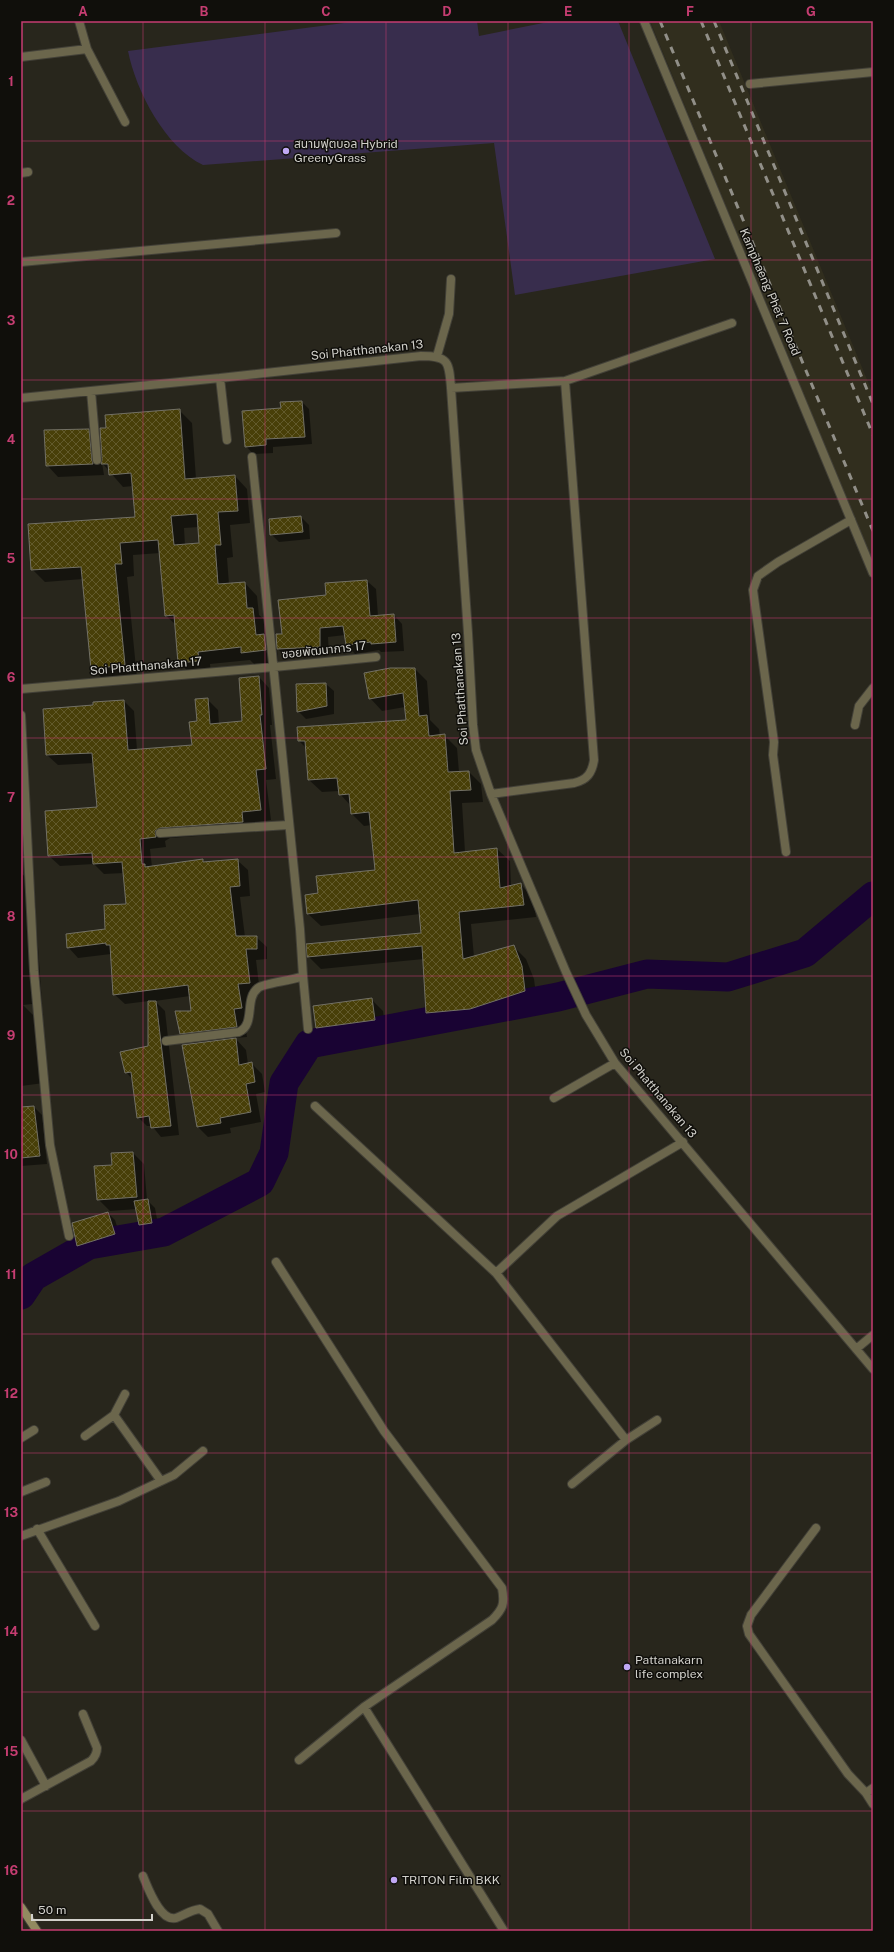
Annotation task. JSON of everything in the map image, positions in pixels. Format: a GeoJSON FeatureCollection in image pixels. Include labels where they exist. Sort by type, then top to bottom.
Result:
{"type":"FeatureCollection","features":[{"type":"Feature","properties":{"kind":"main road"},"geometry":{"type":"LineString","coordinates":[[21,1907],[36,1931]]}},
{"type":"Feature","properties":{"kind":"street"},"geometry":{"type":"LineString","coordinates":[[79,21],[87,49],[125,122]]}},
{"type":"Feature","properties":{"kind":"street","name":"Kamphaeng Phet 7 Road"},"geometry":{"type":"LineString","coordinates":[[644,21],[873,573]]}},
{"type":"Feature","properties":{"kind":"street"},"geometry":{"type":"LineString","coordinates":[[21,57],[87,49]]}},
{"type":"Feature","properties":{"kind":"street"},"geometry":{"type":"LineString","coordinates":[[750,84],[873,72]]}},
{"type":"Feature","properties":{"kind":"street"},"geometry":{"type":"LineString","coordinates":[[21,262],[336,233]]}},
{"type":"Feature","properties":{"kind":"street"},"geometry":{"type":"LineString","coordinates":[[437,356],[449,314],[451,279]]}},
{"type":"Feature","properties":{"kind":"street"},"geometry":{"type":"LineString","coordinates":[[451,388],[565,381],[732,323]]}},
{"type":"Feature","properties":{"kind":"street","name":"Soi Phatthanakan 13"},"geometry":{"type":"LineString","coordinates":[[21,398],[421,356],[437,356],[445,361],[450,369],[468,625],[472,726],[480,763],[491,794],[566,972],[577,996],[615,1063],[873,1369]]}},
{"type":"Feature","properties":{"kind":"street"},"geometry":{"type":"LineString","coordinates":[[220,378],[227,440]]}},
{"type":"Feature","properties":{"kind":"street"},"geometry":{"type":"LineString","coordinates":[[491,794],[583,781],[589,775],[593,766],[594,760],[565,381]]}},
{"type":"Feature","properties":{"kind":"street"},"geometry":{"type":"LineString","coordinates":[[92,391],[97,460]]}},
{"type":"Feature","properties":{"kind":"street"},"geometry":{"type":"LineString","coordinates":[[252,457],[274,667],[288,825],[300,929],[302,976],[308,1029]]}},
{"type":"Feature","properties":{"kind":"street"},"geometry":{"type":"LineString","coordinates":[[786,852],[772,755],[774,742],[753,590],[758,576],[778,562],[851,520]]}},
{"type":"Feature","properties":{"kind":"street","name":"ซอยพัฒนาการ 17"},"geometry":{"type":"LineString","coordinates":[[274,667],[376,656]]}},
{"type":"Feature","properties":{"kind":"street","name":"Soi Phatthanakan 17"},"geometry":{"type":"LineString","coordinates":[[21,689],[274,667]]}},
{"type":"Feature","properties":{"kind":"street"},"geometry":{"type":"LineString","coordinates":[[856,725],[859,706],[873,688]]}},
{"type":"Feature","properties":{"kind":"street"},"geometry":{"type":"LineString","coordinates":[[21,715],[34,971],[50,1145],[69,1236]]}},
{"type":"Feature","properties":{"kind":"street"},"geometry":{"type":"LineString","coordinates":[[160,833],[288,825]]}},
{"type":"Feature","properties":{"kind":"street"},"geometry":{"type":"LineString","coordinates":[[166,1041],[239,1032],[244,1030],[248,1019],[250,999],[256,989],[261,985],[288,981],[302,976]]}},
{"type":"Feature","properties":{"kind":"street"},"geometry":{"type":"LineString","coordinates":[[554,1098],[615,1063]]}},
{"type":"Feature","properties":{"kind":"street"},"geometry":{"type":"LineString","coordinates":[[315,1106],[496,1273],[626,1440]]}},
{"type":"Feature","properties":{"kind":"street"},"geometry":{"type":"LineString","coordinates":[[496,1273],[557,1216],[683,1142]]}},
{"type":"Feature","properties":{"kind":"street"},"geometry":{"type":"LineString","coordinates":[[276,1262],[384,1431],[502,1588],[504,1598],[502,1610],[492,1620],[364,1707],[299,1760]]}},
{"type":"Feature","properties":{"kind":"street"},"geometry":{"type":"LineString","coordinates":[[856,1349],[873,1335]]}},
{"type":"Feature","properties":{"kind":"street"},"geometry":{"type":"LineString","coordinates":[[85,1436],[114,1415],[125,1394]]}},
{"type":"Feature","properties":{"kind":"street"},"geometry":{"type":"LineString","coordinates":[[114,1415],[161,1481]]}},
{"type":"Feature","properties":{"kind":"street"},"geometry":{"type":"LineString","coordinates":[[572,1484],[626,1440],[657,1420]]}},
{"type":"Feature","properties":{"kind":"street"},"geometry":{"type":"LineString","coordinates":[[21,1438],[34,1430]]}},
{"type":"Feature","properties":{"kind":"street"},"geometry":{"type":"LineString","coordinates":[[21,1535],[119,1500],[174,1475],[203,1451]]}},
{"type":"Feature","properties":{"kind":"street"},"geometry":{"type":"LineString","coordinates":[[21,1492],[46,1482]]}},
{"type":"Feature","properties":{"kind":"street"},"geometry":{"type":"LineString","coordinates":[[816,1528],[751,1616],[747,1626],[749,1634],[844,1768],[866,1793],[873,1804]]}},
{"type":"Feature","properties":{"kind":"street"},"geometry":{"type":"LineString","coordinates":[[37,1529],[95,1626]]}},
{"type":"Feature","properties":{"kind":"street"},"geometry":{"type":"LineString","coordinates":[[364,1707],[504,1931]]}},
{"type":"Feature","properties":{"kind":"street"},"geometry":{"type":"LineString","coordinates":[[21,1799],[91,1761],[97,1754],[94,1739],[83,1714]]}},
{"type":"Feature","properties":{"kind":"street"},"geometry":{"type":"LineString","coordinates":[[21,1740],[46,1786]]}},
{"type":"Feature","properties":{"kind":"street"},"geometry":{"type":"LineString","coordinates":[[866,1793],[873,1788]]}},
{"type":"Feature","properties":{"kind":"street"},"geometry":{"type":"LineString","coordinates":[[143,1876],[160,1911],[166,1916],[174,1918],[200,1909],[208,1914],[218,1931]]}},
{"type":"Feature","properties":{"kind":"shaded area","name":"สนามฟุตบอล Hybrid GreenyGrass"},"geometry":{"type":"Polygon","coordinates":[[[359,21],[477,21],[479,36],[553,21],[618,21],[715,259],[515,295],[494,143],[203,165],[189,157],[176,145],[154,116],[138,83],[128,51],[359,21]]]}},
{"type":"Feature","properties":{"kind":"shaded area"},"geometry":{"type":"Polygon","coordinates":[[[650,21],[719,21],[873,394],[873,564],[650,21]]]}},
{"type":"Feature","properties":{"kind":"building"},"geometry":{"type":"Polygon","coordinates":[[[302,401],[305,437],[266,439],[266,445],[245,447],[242,411],[281,408],[280,402],[302,401]]]}},
{"type":"Feature","properties":{"kind":"building"},"geometry":{"type":"Polygon","coordinates":[[[180,409],[185,479],[235,475],[238,511],[218,512],[221,545],[215,545],[218,584],[245,582],[247,608],[253,608],[256,635],[264,634],[266,650],[241,653],[241,647],[198,652],[199,661],[178,663],[174,615],[165,616],[158,540],[120,543],[122,564],[115,564],[125,665],[91,669],[81,567],[31,570],[28,524],[135,517],[131,473],[109,475],[108,464],[101,464],[100,428],[106,428],[105,415],[180,409]],[[197,514],[171,516],[174,545],[199,543],[197,514]]]}},
{"type":"Feature","properties":{"kind":"building"},"geometry":{"type":"Polygon","coordinates":[[[89,429],[93,464],[46,466],[44,430],[89,429]]]}},
{"type":"Feature","properties":{"kind":"building"},"geometry":{"type":"Polygon","coordinates":[[[301,516],[303,532],[270,535],[269,519],[301,516]]]}},
{"type":"Feature","properties":{"kind":"building"},"geometry":{"type":"Polygon","coordinates":[[[367,580],[370,616],[394,614],[396,642],[371,644],[371,642],[346,645],[343,626],[320,628],[320,647],[277,649],[276,634],[282,634],[278,600],[326,595],[325,583],[367,580]]]}},
{"type":"Feature","properties":{"kind":"building"},"geometry":{"type":"Polygon","coordinates":[[[390,668],[415,668],[419,716],[427,715],[429,736],[445,734],[448,772],[469,771],[471,790],[450,791],[454,853],[497,848],[500,888],[521,883],[524,905],[459,912],[463,959],[514,945],[522,966],[525,991],[470,1009],[426,1013],[422,946],[307,957],[306,944],[421,933],[418,900],[307,914],[305,895],[318,893],[316,876],[375,870],[369,812],[351,814],[349,794],[339,795],[337,778],[308,780],[305,741],[298,741],[297,727],[406,720],[403,693],[369,699],[364,673],[390,668]]]}},
{"type":"Feature","properties":{"kind":"building"},"geometry":{"type":"Polygon","coordinates":[[[259,676],[262,715],[260,715],[266,769],[256,770],[261,810],[242,812],[243,822],[160,828],[155,831],[156,837],[140,839],[142,864],[145,864],[145,867],[203,859],[203,862],[238,859],[240,886],[230,887],[236,936],[257,936],[257,949],[246,949],[250,983],[238,984],[242,1008],[234,1009],[237,1027],[180,1034],[175,1011],[191,1011],[188,985],[113,995],[110,945],[106,945],[106,943],[67,948],[66,934],[105,929],[104,905],[126,904],[122,862],[93,864],[92,853],[48,856],[45,811],[97,807],[92,753],[46,755],[43,709],[93,705],[93,702],[124,700],[128,750],[192,745],[189,722],[197,721],[195,699],[208,698],[210,724],[242,721],[239,678],[259,676]]]}},
{"type":"Feature","properties":{"kind":"building"},"geometry":{"type":"Polygon","coordinates":[[[326,683],[327,706],[297,712],[296,684],[326,683]]]}},
{"type":"Feature","properties":{"kind":"building"},"geometry":{"type":"Polygon","coordinates":[[[372,998],[375,1020],[316,1028],[313,1006],[372,998]]]}},
{"type":"Feature","properties":{"kind":"building"},"geometry":{"type":"Polygon","coordinates":[[[148,1001],[156,1001],[171,1126],[151,1128],[149,1116],[137,1118],[131,1072],[125,1073],[120,1052],[148,1046],[148,1001]]]}},
{"type":"Feature","properties":{"kind":"building"},"geometry":{"type":"Polygon","coordinates":[[[236,1038],[239,1065],[252,1062],[255,1082],[246,1084],[251,1112],[220,1118],[221,1123],[197,1127],[182,1045],[236,1038]]]}},
{"type":"Feature","properties":{"kind":"building"},"geometry":{"type":"Polygon","coordinates":[[[34,1106],[40,1156],[21,1158],[21,1107],[34,1106]]]}},
{"type":"Feature","properties":{"kind":"building"},"geometry":{"type":"Polygon","coordinates":[[[133,1152],[137,1197],[97,1200],[94,1166],[112,1165],[111,1153],[133,1152]]]}},
{"type":"Feature","properties":{"kind":"building"},"geometry":{"type":"Polygon","coordinates":[[[148,1199],[152,1223],[139,1225],[134,1201],[148,1199]]]}},
{"type":"Feature","properties":{"kind":"building"},"geometry":{"type":"Polygon","coordinates":[[[108,1212],[115,1234],[77,1246],[72,1223],[108,1212]]]}},
{"type":"Feature","properties":{"kind":"waterway"},"geometry":{"type":"LineString","coordinates":[[21,1295],[33,1277],[89,1245],[164,1232],[260,1182],[274,1153],[284,1083],[309,1044],[558,997],[647,974],[728,977],[805,953],[873,896]]}},
{"type":"Feature","properties":{"kind":"railway"},"geometry":{"type":"LineString","coordinates":[[660,21],[873,531]]}},
{"type":"Feature","properties":{"kind":"railway"},"geometry":{"type":"LineString","coordinates":[[701,21],[873,435]]}},
{"type":"Feature","properties":{"kind":"railway"},"geometry":{"type":"LineString","coordinates":[[714,21],[873,404]]}},
{"type":"Feature","properties":{"kind":"place","name":"สนามฟุตบอล Hybrid GreenyGrass"},"geometry":{"type":"Point","coordinates":[286,151]}},
{"type":"Feature","properties":{"kind":"place","name":"Pattanakarn life complex"},"geometry":{"type":"Point","coordinates":[627,1667]}},
{"type":"Feature","properties":{"kind":"place","name":"TRITON Film BKK"},"geometry":{"type":"Point","coordinates":[394,1880]}}]}
